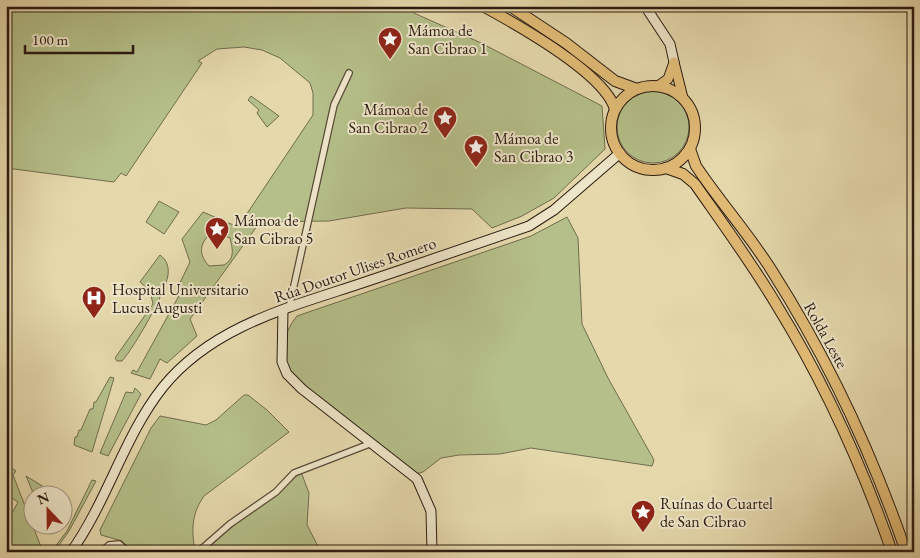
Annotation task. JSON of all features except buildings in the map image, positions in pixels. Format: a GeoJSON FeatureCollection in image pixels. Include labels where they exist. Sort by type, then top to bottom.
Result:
{"type":"FeatureCollection","features":[{"type":"Feature","properties":{"kind":"highway"},"geometry":{"type":"LineString","coordinates":[[483,6],[524,29],[576,66],[605,90],[615,109]]}},
{"type":"Feature","properties":{"kind":"highway"},"geometry":{"type":"LineString","coordinates":[[510,6],[566,43],[615,81],[637,89],[658,86],[672,90],[683,98],[691,109],[695,122],[695,136],[690,149],[684,157],[666,168]]}},
{"type":"Feature","properties":{"kind":"highway"},"geometry":{"type":"LineString","coordinates":[[620,153],[611,132],[615,109],[621,101],[637,89]]}},
{"type":"Feature","properties":{"kind":"highway","name":"Rolda Leste"},"geometry":{"type":"LineString","coordinates":[[690,149],[696,166],[771,270],[821,354],[864,444],[906,552]]}},
{"type":"Feature","properties":{"kind":"highway","name":"Rolda Leste"},"geometry":{"type":"LineString","coordinates":[[620,153],[627,160],[641,168],[656,170],[666,168],[683,174],[695,184],[777,304],[814,370],[848,438],[892,552]]}},
{"type":"Feature","properties":{"kind":"main road"},"geometry":{"type":"LineString","coordinates":[[658,86],[668,79],[672,73],[674,62]]}},
{"type":"Feature","properties":{"kind":"main road"},"geometry":{"type":"LineString","coordinates":[[674,62],[683,98]]}},
{"type":"Feature","properties":{"kind":"street"},"geometry":{"type":"LineString","coordinates":[[645,6],[670,44],[674,62]]}},
{"type":"Feature","properties":{"kind":"street"},"geometry":{"type":"LineString","coordinates":[[349,73],[334,105],[286,309],[282,362],[287,374],[302,389],[417,479],[426,495],[431,511],[432,552]]}},
{"type":"Feature","properties":{"kind":"street","name":"Rúa Doutor Ulises Romero"},"geometry":{"type":"LineString","coordinates":[[71,552],[98,507],[147,409],[174,373],[212,342],[236,328],[286,309],[529,226],[554,210],[620,153]]}},
{"type":"Feature","properties":{"kind":"street"},"geometry":{"type":"LineString","coordinates":[[198,552],[230,524],[276,492],[294,473],[372,443]]}},
{"type":"Feature","properties":{"kind":"street"},"geometry":{"type":"LineString","coordinates":[[102,552],[108,545],[119,544],[128,552]]}},
{"type":"Feature","properties":{"kind":"green space"},"geometry":{"type":"Polygon","coordinates":[[[6,6],[398,6],[479,42],[602,106],[605,149],[554,198],[522,216],[492,228],[472,209],[406,208],[329,221],[260,222],[190,319],[197,336],[167,363],[160,359],[150,379],[131,373],[133,370],[137,372],[181,292],[177,289],[190,262],[182,239],[203,212],[238,227],[313,115],[313,93],[310,83],[280,58],[262,50],[244,47],[217,49],[198,61],[202,63],[126,176],[121,173],[114,182],[6,168],[6,6]],[[217,233],[207,237],[204,241],[202,252],[209,266],[224,265],[228,262],[232,256],[230,238],[217,233]]]}},
{"type":"Feature","properties":{"kind":"green space"},"geometry":{"type":"Polygon","coordinates":[[[653,91],[667,94],[679,101],[686,113],[689,127],[686,141],[679,153],[667,160],[653,163],[639,160],[627,153],[620,141],[617,127],[620,113],[627,101],[639,94],[653,91]]]}},
{"type":"Feature","properties":{"kind":"green space"},"geometry":{"type":"Polygon","coordinates":[[[251,96],[279,116],[267,127],[257,113],[259,110],[248,100],[251,96]]]}},
{"type":"Feature","properties":{"kind":"green space"},"geometry":{"type":"Polygon","coordinates":[[[159,201],[179,212],[164,234],[146,222],[159,201]]]}},
{"type":"Feature","properties":{"kind":"green space"},"geometry":{"type":"Polygon","coordinates":[[[567,217],[578,238],[582,324],[608,378],[654,460],[652,466],[531,448],[500,454],[459,455],[441,458],[423,472],[415,474],[325,403],[296,379],[288,369],[284,356],[285,341],[289,328],[297,316],[531,236],[567,217]]]}},
{"type":"Feature","properties":{"kind":"green space"},"geometry":{"type":"Polygon","coordinates":[[[160,255],[167,264],[168,275],[166,284],[149,320],[134,344],[122,361],[117,361],[115,358],[153,304],[150,291],[140,282],[160,255]]]}},
{"type":"Feature","properties":{"kind":"green space"},"geometry":{"type":"Polygon","coordinates":[[[110,377],[114,378],[92,452],[74,445],[75,437],[77,437],[90,409],[93,409],[94,402],[96,402],[110,377]]]}},
{"type":"Feature","properties":{"kind":"green space"},"geometry":{"type":"Polygon","coordinates":[[[135,388],[141,394],[108,456],[100,453],[126,392],[133,393],[135,388]]]}},
{"type":"Feature","properties":{"kind":"green space"},"geometry":{"type":"Polygon","coordinates":[[[244,395],[248,395],[267,410],[289,432],[204,496],[195,515],[193,535],[195,550],[193,552],[132,552],[122,541],[101,535],[100,530],[151,428],[160,416],[206,425],[216,420],[244,395]]]}},
{"type":"Feature","properties":{"kind":"green space"},"geometry":{"type":"Polygon","coordinates":[[[6,464],[16,471],[13,475],[22,498],[22,536],[37,536],[43,552],[6,552],[6,518],[9,519],[18,502],[6,494],[6,464]]]}},
{"type":"Feature","properties":{"kind":"green space"},"geometry":{"type":"Polygon","coordinates":[[[301,472],[309,493],[307,525],[321,552],[204,552],[227,531],[301,472]]]}},
{"type":"Feature","properties":{"kind":"green space"},"geometry":{"type":"Polygon","coordinates":[[[26,476],[42,486],[30,486],[26,476]]]}},
{"type":"Feature","properties":{"kind":"green space"},"geometry":{"type":"Polygon","coordinates":[[[92,480],[96,481],[72,525],[72,521],[92,480]]]}},
{"type":"Feature","properties":{"kind":"green space"},"geometry":{"type":"Polygon","coordinates":[[[63,536],[65,536],[54,552],[51,552],[63,536]]]}},
{"type":"Feature","properties":{"kind":"place","name":"Mámoa de San Cibrao 1"},"geometry":{"type":"Point","coordinates":[390,60]}},
{"type":"Feature","properties":{"kind":"place","name":"Mámoa de San Cibrao 2"},"geometry":{"type":"Point","coordinates":[445,139]}},
{"type":"Feature","properties":{"kind":"place","name":"Mámoa de San Cibrao 3"},"geometry":{"type":"Point","coordinates":[476,168]}},
{"type":"Feature","properties":{"kind":"place","name":"Mámoa de San Cibrao 5"},"geometry":{"type":"Point","coordinates":[217,250]}},
{"type":"Feature","properties":{"kind":"place","name":"Hospital Universitario Lucus Augusti"},"geometry":{"type":"Point","coordinates":[94,319]}},
{"type":"Feature","properties":{"kind":"place","name":"Ruínas do Cuartel de San Cibrao"},"geometry":{"type":"Point","coordinates":[643,533]}}]}
